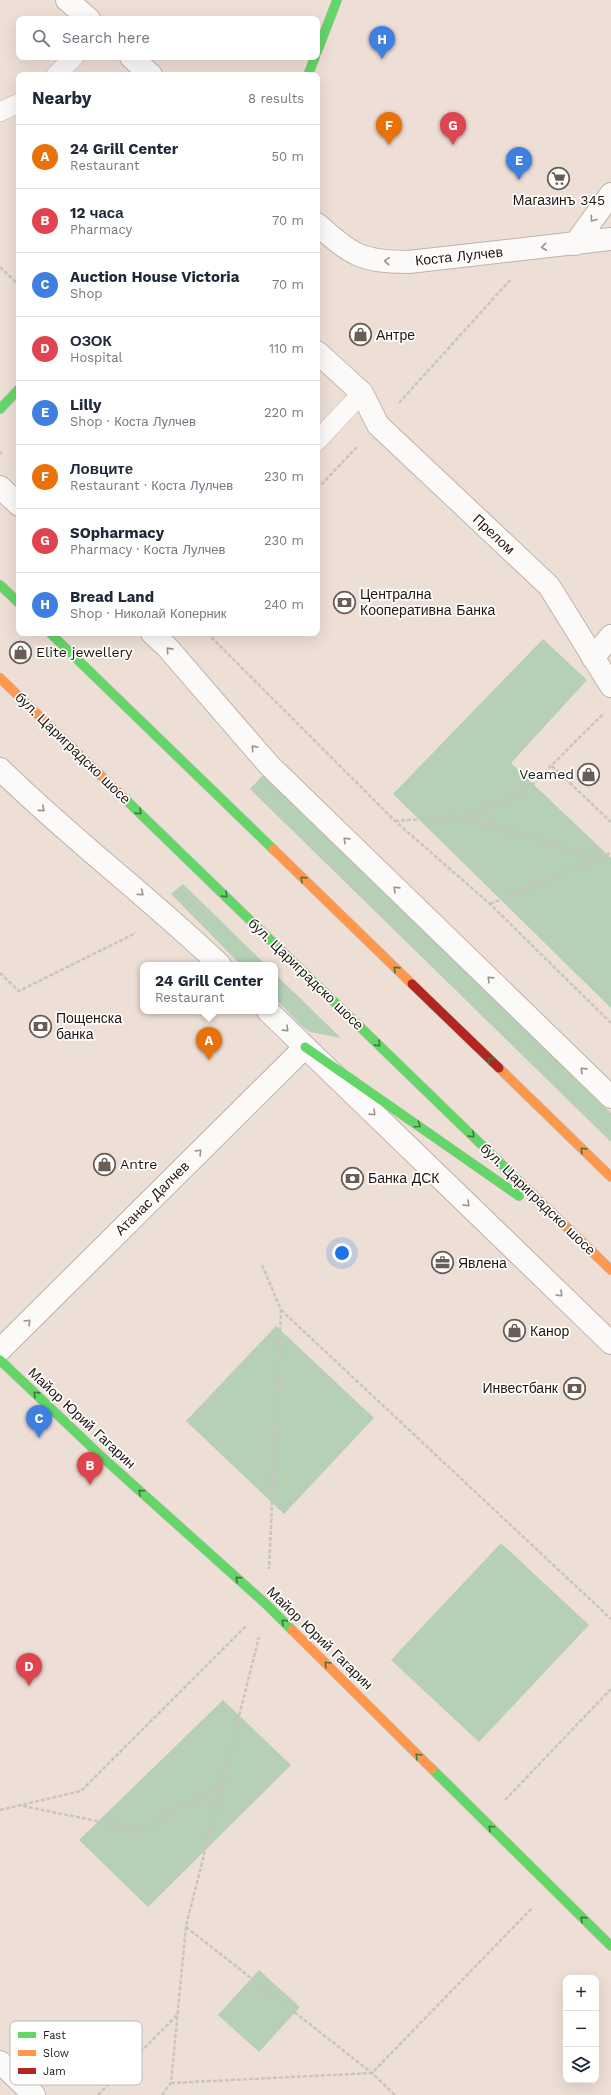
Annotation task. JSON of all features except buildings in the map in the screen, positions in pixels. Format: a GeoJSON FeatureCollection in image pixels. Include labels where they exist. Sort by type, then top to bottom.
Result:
{"type":"FeatureCollection","features":[{"type":"Feature","properties":{"kind":"main road"},"geometry":{"type":"LineString","coordinates":[[320,44],[337,0]]}},
{"type":"Feature","properties":{"kind":"main road"},"geometry":{"type":"LineString","coordinates":[[309,72],[314,60]]}},
{"type":"Feature","properties":{"kind":"main road"},"geometry":{"type":"LineString","coordinates":[[0,409],[16,393]]}},
{"type":"Feature","properties":{"kind":"main road"},"geometry":{"type":"LineString","coordinates":[[0,585],[16,600]]}},
{"type":"Feature","properties":{"kind":"main road"},"geometry":{"type":"LineString","coordinates":[[53,636],[611,1177]]}},
{"type":"Feature","properties":{"kind":"main road","name":"бул. Цариградско шосе"},"geometry":{"type":"LineString","coordinates":[[0,678],[611,1270]]}},
{"type":"Feature","properties":{"kind":"main road"},"geometry":{"type":"LineString","coordinates":[[305,1047],[573,1233]]}},
{"type":"Feature","properties":{"kind":"main road","name":"Майор Юрий Гагарин"},"geometry":{"type":"LineString","coordinates":[[0,1360],[102,1457],[267,1605],[611,1946]]}},
{"type":"Feature","properties":{"kind":"street"},"geometry":{"type":"LineString","coordinates":[[67,0],[86,16]]}},
{"type":"Feature","properties":{"kind":"street"},"geometry":{"type":"LineString","coordinates":[[134,60],[147,72]]}},
{"type":"Feature","properties":{"kind":"street"},"geometry":{"type":"LineString","coordinates":[[575,244],[611,194]]}},
{"type":"Feature","properties":{"kind":"street","name":"Коста Лулчев"},"geometry":{"type":"LineString","coordinates":[[320,227],[344,248],[366,258],[386,262],[409,262],[611,239]]}},
{"type":"Feature","properties":{"kind":"street"},"geometry":{"type":"LineString","coordinates":[[320,355],[362,393],[378,425]]}},
{"type":"Feature","properties":{"kind":"street","name":"Прелом"},"geometry":{"type":"LineString","coordinates":[[378,425],[549,586],[611,686]]}},
{"type":"Feature","properties":{"kind":"street"},"geometry":{"type":"LineString","coordinates":[[0,487],[16,502]]}},
{"type":"Feature","properties":{"kind":"street"},"geometry":{"type":"LineString","coordinates":[[155,636],[167,647],[269,765],[611,1097]]}},
{"type":"Feature","properties":{"kind":"street"},"geometry":{"type":"LineString","coordinates":[[593,658],[611,636]]}},
{"type":"Feature","properties":{"kind":"street"},"geometry":{"type":"LineString","coordinates":[[0,769],[40,807],[177,924],[217,962]]}},
{"type":"Feature","properties":{"kind":"street"},"geometry":{"type":"LineString","coordinates":[[271,1014],[611,1343]]}},
{"type":"Feature","properties":{"kind":"street","name":"Атанас Далчев"},"geometry":{"type":"LineString","coordinates":[[0,1350],[305,1047]]}},
{"type":"Feature","properties":{"kind":"street"},"geometry":{"type":"LineString","coordinates":[[0,2062],[10,2072]]}},
{"type":"Feature","properties":{"kind":"street"},"geometry":{"type":"LineString","coordinates":[[24,2085],[34,2095]]}},
{"type":"Feature","properties":{"kind":"lane"},"geometry":{"type":"LineString","coordinates":[[59,72],[71,60]]}},
{"type":"Feature","properties":{"kind":"lane"},"geometry":{"type":"LineString","coordinates":[[0,112],[16,104]]}},
{"type":"Feature","properties":{"kind":"lane"},"geometry":{"type":"LineString","coordinates":[[320,438],[362,393]]}},
{"type":"Feature","properties":{"kind":"path"},"geometry":{"type":"LineString","coordinates":[[0,267],[16,282]]}},
{"type":"Feature","properties":{"kind":"path"},"geometry":{"type":"LineString","coordinates":[[320,486],[378,425],[515,274]]}},
{"type":"Feature","properties":{"kind":"path"},"geometry":{"type":"LineString","coordinates":[[210,636],[395,821],[490,904],[611,1023]]}},
{"type":"Feature","properties":{"kind":"path"},"geometry":{"type":"LineString","coordinates":[[395,821],[463,816],[525,792],[609,708]]}},
{"type":"Feature","properties":{"kind":"path"},"geometry":{"type":"LineString","coordinates":[[552,766],[611,822]]}},
{"type":"Feature","properties":{"kind":"path"},"geometry":{"type":"LineString","coordinates":[[463,816],[599,858]]}},
{"type":"Feature","properties":{"kind":"path"},"geometry":{"type":"LineString","coordinates":[[490,904],[611,853]]}},
{"type":"Feature","properties":{"kind":"path"},"geometry":{"type":"LineString","coordinates":[[0,973],[19,992],[136,933]]}},
{"type":"Feature","properties":{"kind":"path"},"geometry":{"type":"LineString","coordinates":[[262,1265],[281,1310],[611,1619]]}},
{"type":"Feature","properties":{"kind":"path"},"geometry":{"type":"LineString","coordinates":[[162,2095],[171,2082],[186,1926],[267,1605],[281,1310]]}},
{"type":"Feature","properties":{"kind":"path"},"geometry":{"type":"LineString","coordinates":[[0,1810],[81,1791],[267,1605]]}},
{"type":"Feature","properties":{"kind":"path"},"geometry":{"type":"LineString","coordinates":[[484,1821],[611,1690]]}},
{"type":"Feature","properties":{"kind":"path"},"geometry":{"type":"LineString","coordinates":[[21,1805],[141,1830],[222,1786]]}},
{"type":"Feature","properties":{"kind":"path"},"geometry":{"type":"LineString","coordinates":[[171,2082],[372,2073],[552,1888]]}},
{"type":"Feature","properties":{"kind":"path"},"geometry":{"type":"LineString","coordinates":[[186,1926],[372,2073],[395,2095]]}},
{"type":"Feature","properties":{"kind":"path"},"geometry":{"type":"LineString","coordinates":[[142,2050],[178,2014]]}},
{"type":"Feature","properties":{"kind":"path"},"geometry":{"type":"LineString","coordinates":[[98,2095],[108,2085]]}},
{"type":"Feature","properties":{"kind":"green space"},"geometry":{"type":"Polygon","coordinates":[[[543,639],[587,680],[511,763],[611,858],[611,1008],[393,794],[543,639]]]}},
{"type":"Feature","properties":{"kind":"green space"},"geometry":{"type":"Polygon","coordinates":[[[263,775],[611,1113],[611,1142],[250,789],[263,775]]]}},
{"type":"Feature","properties":{"kind":"green space"},"geometry":{"type":"Polygon","coordinates":[[[183,884],[263,962],[238,962],[171,894],[183,884]]]}},
{"type":"Feature","properties":{"kind":"green space"},"geometry":{"type":"Polygon","coordinates":[[[278,977],[341,1038],[310,1032],[278,1002],[278,977]]]}},
{"type":"Feature","properties":{"kind":"green space"},"geometry":{"type":"Polygon","coordinates":[[[276,1326],[374,1418],[284,1514],[186,1421],[276,1326]]]}},
{"type":"Feature","properties":{"kind":"green space"},"geometry":{"type":"Polygon","coordinates":[[[501,1543],[589,1625],[479,1742],[391,1660],[501,1543]]]}},
{"type":"Feature","properties":{"kind":"green space"},"geometry":{"type":"Polygon","coordinates":[[[223,1700],[291,1765],[148,1907],[79,1840],[223,1700]]]}},
{"type":"Feature","properties":{"kind":"green space"},"geometry":{"type":"Polygon","coordinates":[[[259,1970],[300,2007],[259,2052],[218,2015],[259,1970]]]}},
{"type":"Feature","properties":{"kind":"traffic: fast"},"geometry":{"type":"LineString","coordinates":[[320,44],[337,0]]}},
{"type":"Feature","properties":{"kind":"traffic: fast"},"geometry":{"type":"LineString","coordinates":[[309,72],[314,60]]}},
{"type":"Feature","properties":{"kind":"traffic: fast"},"geometry":{"type":"LineString","coordinates":[[0,409],[16,392]]}},
{"type":"Feature","properties":{"kind":"traffic: fast"},"geometry":{"type":"LineString","coordinates":[[0,585],[16,600]]}},
{"type":"Feature","properties":{"kind":"traffic: fast"},"geometry":{"type":"LineString","coordinates":[[53,636],[273,849]]}},
{"type":"Feature","properties":{"kind":"traffic: fast"},"geometry":{"type":"LineString","coordinates":[[124,798],[522,1184]]}},
{"type":"Feature","properties":{"kind":"traffic: fast"},"geometry":{"type":"LineString","coordinates":[[305,1047],[519,1196]]}},
{"type":"Feature","properties":{"kind":"traffic: fast"},"geometry":{"type":"LineString","coordinates":[[0,1360],[102,1457],[267,1605],[292,1630]]}},
{"type":"Feature","properties":{"kind":"traffic: fast"},"geometry":{"type":"LineString","coordinates":[[432,1769],[611,1946]]}},
{"type":"Feature","properties":{"kind":"traffic: slow"},"geometry":{"type":"LineString","coordinates":[[0,678],[124,798]]}},
{"type":"Feature","properties":{"kind":"traffic: slow"},"geometry":{"type":"LineString","coordinates":[[273,849],[412,984]]}},
{"type":"Feature","properties":{"kind":"traffic: slow"},"geometry":{"type":"LineString","coordinates":[[499,1068],[611,1177]]}},
{"type":"Feature","properties":{"kind":"traffic: slow"},"geometry":{"type":"LineString","coordinates":[[522,1184],[611,1270]]}},
{"type":"Feature","properties":{"kind":"traffic: slow"},"geometry":{"type":"LineString","coordinates":[[292,1630],[432,1769]]}},
{"type":"Feature","properties":{"kind":"traffic: jam"},"geometry":{"type":"LineString","coordinates":[[412,984],[499,1068]]}},
{"type":"Feature","properties":{"kind":"place","name":"Bread Land"},"geometry":{"type":"Point","coordinates":[382,59]}},
{"type":"Feature","properties":{"kind":"place","name":"Ловците"},"geometry":{"type":"Point","coordinates":[389,145]}},
{"type":"Feature","properties":{"kind":"place","name":"SOpharmacy"},"geometry":{"type":"Point","coordinates":[453,145]}},
{"type":"Feature","properties":{"kind":"place","name":"Магазинъ 345"},"geometry":{"type":"Point","coordinates":[559,178]}},
{"type":"Feature","properties":{"kind":"place","name":"Lilly"},"geometry":{"type":"Point","coordinates":[519,180]}},
{"type":"Feature","properties":{"kind":"place","name":"Антре"},"geometry":{"type":"Point","coordinates":[361,335]}},
{"type":"Feature","properties":{"kind":"place","name":"Централна Кооперативна Банка"},"geometry":{"type":"Point","coordinates":[345,602]}},
{"type":"Feature","properties":{"kind":"place","name":"Elite jewellery"},"geometry":{"type":"Point","coordinates":[21,652]}},
{"type":"Feature","properties":{"kind":"place","name":"Veamed"},"geometry":{"type":"Point","coordinates":[589,774]}},
{"type":"Feature","properties":{"kind":"place","name":"Пощенска банка"},"geometry":{"type":"Point","coordinates":[40,1026]}},
{"type":"Feature","properties":{"kind":"place","name":"24 Grill Center"},"geometry":{"type":"Point","coordinates":[209,1060]}},
{"type":"Feature","properties":{"kind":"place","name":"Antre"},"geometry":{"type":"Point","coordinates":[105,1164]}},
{"type":"Feature","properties":{"kind":"place","name":"Банка ДСК"},"geometry":{"type":"Point","coordinates":[353,1178]}},
{"type":"Feature","properties":{"kind":"place","name":"Явлена"},"geometry":{"type":"Point","coordinates":[443,1263]}},
{"type":"Feature","properties":{"kind":"place","name":"Канор"},"geometry":{"type":"Point","coordinates":[515,1331]}},
{"type":"Feature","properties":{"kind":"place","name":"Инвестбанк"},"geometry":{"type":"Point","coordinates":[574,1388]}},
{"type":"Feature","properties":{"kind":"place","name":"Auction House Victoria"},"geometry":{"type":"Point","coordinates":[39,1438]}},
{"type":"Feature","properties":{"kind":"place","name":"12 часа"},"geometry":{"type":"Point","coordinates":[90,1485]}},
{"type":"Feature","properties":{"kind":"place","name":"ОЗОК"},"geometry":{"type":"Point","coordinates":[29,1686]}}]}
